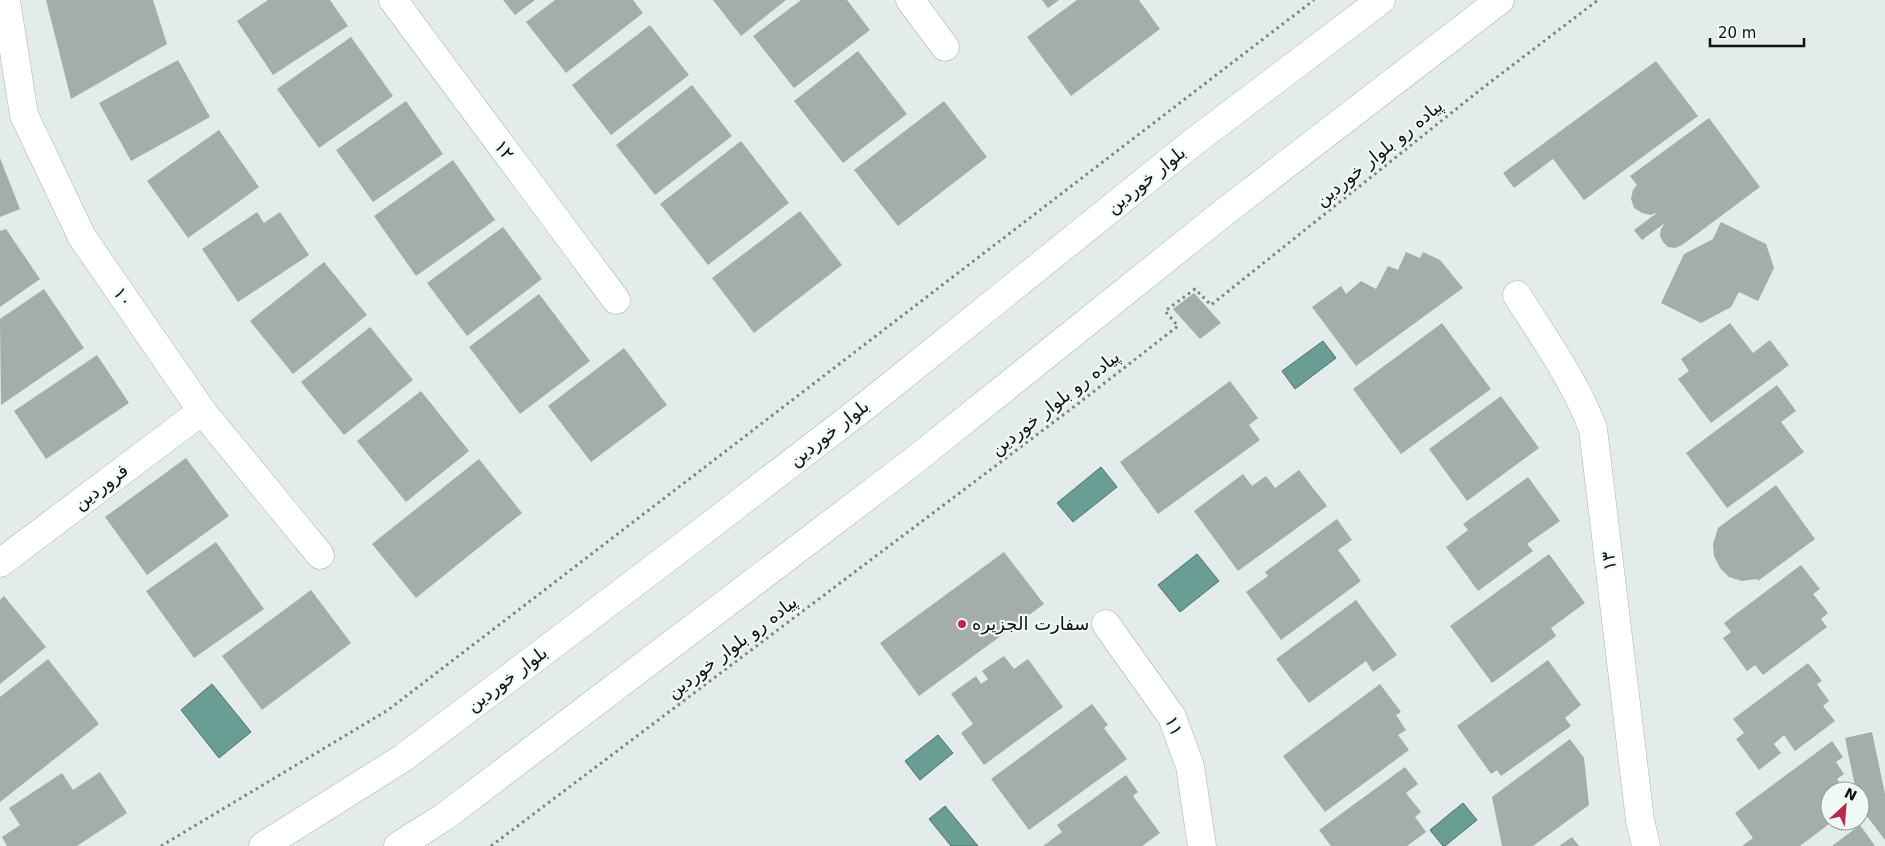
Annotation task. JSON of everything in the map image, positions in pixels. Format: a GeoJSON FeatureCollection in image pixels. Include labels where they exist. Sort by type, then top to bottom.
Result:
{"type":"FeatureCollection","features":[{"type":"Feature","properties":{"kind":"main road","name":"۱۰"},"geometry":{"type":"LineString","coordinates":[[6,0],[24,115],[82,237],[202,411],[320,555]]}},
{"type":"Feature","properties":{"kind":"main road","name":"۱۲"},"geometry":{"type":"LineString","coordinates":[[393,0],[616,300]]}},
{"type":"Feature","properties":{"kind":"main road"},"geometry":{"type":"LineString","coordinates":[[910,0],[946,47]]}},
{"type":"Feature","properties":{"kind":"main road","name":"بلوار خوردین"},"geometry":{"type":"LineString","coordinates":[[263,846],[403,758],[686,544],[876,397],[1191,144],[1381,0]]}},
{"type":"Feature","properties":{"kind":"main road"},"geometry":{"type":"LineString","coordinates":[[398,846],[444,817],[911,463],[1226,210],[1500,0]]}},
{"type":"Feature","properties":{"kind":"main road","name":"۱۳"},"geometry":{"type":"LineString","coordinates":[[1517,295],[1574,387],[1584,405],[1593,429],[1640,820],[1646,846]]}},
{"type":"Feature","properties":{"kind":"main road","name":"فروردین"},"geometry":{"type":"LineString","coordinates":[[0,563],[202,411]]}},
{"type":"Feature","properties":{"kind":"main road","name":"۱۱"},"geometry":{"type":"LineString","coordinates":[[1106,624],[1172,717],[1190,766],[1202,846]]}},
{"type":"Feature","properties":{"kind":"path"},"geometry":{"type":"LineString","coordinates":[[161,846],[388,710],[1314,0]]}},
{"type":"Feature","properties":{"kind":"path","name":"پیاده رو بلوار خوردین"},"geometry":{"type":"LineString","coordinates":[[491,846],[1075,406],[1178,326],[1165,311],[1195,289],[1211,305],[1480,90],[1598,0]]}},
{"type":"Feature","properties":{"kind":"shaded area"},"geometry":{"type":"Polygon","coordinates":[[[1323,341],[1336,358],[1295,389],[1282,371],[1323,341]]]}},
{"type":"Feature","properties":{"kind":"shaded area"},"geometry":{"type":"Polygon","coordinates":[[[1101,467],[1117,487],[1073,522],[1057,503],[1101,467]]]}},
{"type":"Feature","properties":{"kind":"shaded area"},"geometry":{"type":"Polygon","coordinates":[[[1197,554],[1219,581],[1180,612],[1158,585],[1197,554]]]}},
{"type":"Feature","properties":{"kind":"shaded area"},"geometry":{"type":"Polygon","coordinates":[[[212,684],[251,732],[219,758],[181,710],[212,684]]]}},
{"type":"Feature","properties":{"kind":"shaded area"},"geometry":{"type":"Polygon","coordinates":[[[938,735],[953,753],[920,780],[905,761],[938,735]]]}},
{"type":"Feature","properties":{"kind":"shaded area"},"geometry":{"type":"Polygon","coordinates":[[[1463,803],[1477,820],[1443,846],[1430,830],[1463,803]]]}},
{"type":"Feature","properties":{"kind":"shaded area"},"geometry":{"type":"Polygon","coordinates":[[[945,806],[978,846],[951,846],[929,819],[945,806]]]}},
{"type":"Feature","properties":{"kind":"building"},"geometry":{"type":"Polygon","coordinates":[[[46,0],[153,0],[167,44],[71,99],[46,0]]]}},
{"type":"Feature","properties":{"kind":"building"},"geometry":{"type":"Polygon","coordinates":[[[268,0],[330,0],[348,26],[273,75],[237,21],[268,0]]]}},
{"type":"Feature","properties":{"kind":"building"},"geometry":{"type":"Polygon","coordinates":[[[503,0],[535,0],[515,15],[503,0]]]}},
{"type":"Feature","properties":{"kind":"building"},"geometry":{"type":"Polygon","coordinates":[[[555,0],[633,0],[643,13],[566,73],[526,22],[555,0]]]}},
{"type":"Feature","properties":{"kind":"building"},"geometry":{"type":"Polygon","coordinates":[[[713,0],[786,0],[741,36],[713,0]]]}},
{"type":"Feature","properties":{"kind":"building"},"geometry":{"type":"Polygon","coordinates":[[[801,0],[847,0],[870,30],[794,88],[753,36],[801,0]]]}},
{"type":"Feature","properties":{"kind":"building"},"geometry":{"type":"Polygon","coordinates":[[[1042,0],[1059,0],[1048,8],[1042,0]]]}},
{"type":"Feature","properties":{"kind":"building"},"geometry":{"type":"Polygon","coordinates":[[[1077,0],[1139,0],[1160,29],[1071,96],[1027,37],[1077,0]]]}},
{"type":"Feature","properties":{"kind":"building"},"geometry":{"type":"Polygon","coordinates":[[[650,25],[689,75],[611,135],[572,85],[650,25]]]}},
{"type":"Feature","properties":{"kind":"building"},"geometry":{"type":"Polygon","coordinates":[[[351,37],[393,96],[319,148],[277,89],[351,37]]]}},
{"type":"Feature","properties":{"kind":"building"},"geometry":{"type":"Polygon","coordinates":[[[858,51],[907,114],[843,163],[794,101],[858,51]]]}},
{"type":"Feature","properties":{"kind":"building"},"geometry":{"type":"Polygon","coordinates":[[[178,60],[210,117],[131,161],[99,103],[178,60]]]}},
{"type":"Feature","properties":{"kind":"building"},"geometry":{"type":"Polygon","coordinates":[[[1656,61],[1698,116],[1584,200],[1553,159],[1514,188],[1503,173],[1656,61]]]}},
{"type":"Feature","properties":{"kind":"building"},"geometry":{"type":"Polygon","coordinates":[[[692,85],[732,136],[655,195],[616,145],[692,85]]]}},
{"type":"Feature","properties":{"kind":"building"},"geometry":{"type":"Polygon","coordinates":[[[406,101],[443,154],[373,202],[336,150],[406,101]]]}},
{"type":"Feature","properties":{"kind":"building"},"geometry":{"type":"Polygon","coordinates":[[[944,101],[987,157],[898,226],[854,170],[944,101]]]}},
{"type":"Feature","properties":{"kind":"building"},"geometry":{"type":"Polygon","coordinates":[[[1709,118],[1760,187],[1682,245],[1675,248],[1668,247],[1663,242],[1660,236],[1661,229],[1665,223],[1642,240],[1634,230],[1658,212],[1651,215],[1642,213],[1634,208],[1631,199],[1633,190],[1637,185],[1630,176],[1709,118]]]}},
{"type":"Feature","properties":{"kind":"building"},"geometry":{"type":"Polygon","coordinates":[[[219,130],[259,187],[188,238],[147,181],[219,130]]]}},
{"type":"Feature","properties":{"kind":"building"},"geometry":{"type":"Polygon","coordinates":[[[741,141],[789,203],[708,265],[660,204],[741,141]]]}},
{"type":"Feature","properties":{"kind":"building"},"geometry":{"type":"Polygon","coordinates":[[[0,158],[20,209],[0,217],[0,158]]]}},
{"type":"Feature","properties":{"kind":"building"},"geometry":{"type":"Polygon","coordinates":[[[453,160],[495,220],[416,276],[374,216],[453,160]]]}},
{"type":"Feature","properties":{"kind":"building"},"geometry":{"type":"Polygon","coordinates":[[[800,211],[842,265],[754,333],[712,278],[800,211]]]}},
{"type":"Feature","properties":{"kind":"building"},"geometry":{"type":"Polygon","coordinates":[[[257,212],[264,223],[280,212],[309,255],[238,302],[202,249],[257,212]]]}},
{"type":"Feature","properties":{"kind":"building"},"geometry":{"type":"Polygon","coordinates":[[[1721,222],[1766,244],[1774,268],[1758,301],[1739,292],[1731,307],[1701,323],[1661,303],[1684,254],[1713,239],[1721,222]]]}},
{"type":"Feature","properties":{"kind":"building"},"geometry":{"type":"Polygon","coordinates":[[[503,227],[542,279],[467,336],[427,283],[503,227]]]}},
{"type":"Feature","properties":{"kind":"building"},"geometry":{"type":"Polygon","coordinates":[[[6,229],[40,279],[0,307],[0,231],[6,229]]]}},
{"type":"Feature","properties":{"kind":"building"},"geometry":{"type":"Polygon","coordinates":[[[1406,252],[1420,258],[1423,252],[1440,260],[1463,288],[1356,366],[1312,307],[1341,286],[1346,294],[1361,281],[1376,289],[1388,266],[1398,270],[1406,252]]]}},
{"type":"Feature","properties":{"kind":"building"},"geometry":{"type":"Polygon","coordinates":[[[324,262],[367,315],[293,374],[250,321],[324,262]]]}},
{"type":"Feature","properties":{"kind":"building"},"geometry":{"type":"Polygon","coordinates":[[[44,289],[84,348],[1,405],[0,319],[44,289]]]}},
{"type":"Feature","properties":{"kind":"building"},"geometry":{"type":"Polygon","coordinates":[[[1194,293],[1221,323],[1200,339],[1173,309],[1194,293]]]}},
{"type":"Feature","properties":{"kind":"building"},"geometry":{"type":"Polygon","coordinates":[[[539,294],[590,361],[520,414],[469,347],[539,294]]]}},
{"type":"Feature","properties":{"kind":"building"},"geometry":{"type":"Polygon","coordinates":[[[1442,323],[1491,389],[1401,454],[1353,389],[1442,323]]]}},
{"type":"Feature","properties":{"kind":"building"},"geometry":{"type":"Polygon","coordinates":[[[1730,323],[1753,353],[1770,340],[1789,365],[1711,423],[1678,379],[1689,371],[1681,359],[1730,323]]]}},
{"type":"Feature","properties":{"kind":"building"},"geometry":{"type":"Polygon","coordinates":[[[370,327],[413,380],[344,435],[301,382],[370,327]]]}},
{"type":"Feature","properties":{"kind":"building"},"geometry":{"type":"Polygon","coordinates":[[[624,348],[667,405],[591,462],[548,406],[624,348]]]}},
{"type":"Feature","properties":{"kind":"building"},"geometry":{"type":"Polygon","coordinates":[[[97,355],[129,403],[46,459],[14,411],[97,355]]]}},
{"type":"Feature","properties":{"kind":"building"},"geometry":{"type":"Polygon","coordinates":[[[1230,381],[1258,418],[1249,425],[1260,440],[1158,514],[1120,462],[1230,381]]]}},
{"type":"Feature","properties":{"kind":"building"},"geometry":{"type":"Polygon","coordinates":[[[1777,385],[1796,411],[1781,422],[1804,452],[1727,508],[1686,453],[1777,385]]]}},
{"type":"Feature","properties":{"kind":"building"},"geometry":{"type":"Polygon","coordinates":[[[421,391],[469,451],[406,502],[357,441],[421,391]]]}},
{"type":"Feature","properties":{"kind":"building"},"geometry":{"type":"Polygon","coordinates":[[[1501,396],[1539,448],[1467,501],[1429,449],[1501,396]]]}},
{"type":"Feature","properties":{"kind":"building"},"geometry":{"type":"Polygon","coordinates":[[[186,458],[229,516],[147,575],[105,517],[186,458]]]}},
{"type":"Feature","properties":{"kind":"building"},"geometry":{"type":"Polygon","coordinates":[[[479,459],[522,513],[416,598],[372,544],[479,459]]]}},
{"type":"Feature","properties":{"kind":"building"},"geometry":{"type":"Polygon","coordinates":[[[1299,470],[1327,506],[1238,571],[1194,511],[1243,474],[1252,486],[1266,476],[1275,488],[1299,470]]]}},
{"type":"Feature","properties":{"kind":"building"},"geometry":{"type":"Polygon","coordinates":[[[1528,477],[1560,521],[1527,544],[1533,551],[1478,591],[1446,547],[1468,530],[1463,524],[1528,477]]]}},
{"type":"Feature","properties":{"kind":"building"},"geometry":{"type":"Polygon","coordinates":[[[1776,485],[1815,539],[1758,581],[1757,579],[1742,581],[1729,577],[1720,568],[1714,556],[1713,544],[1718,528],[1776,485]]]}},
{"type":"Feature","properties":{"kind":"building"},"geometry":{"type":"Polygon","coordinates":[[[1337,519],[1352,540],[1338,550],[1361,581],[1281,640],[1246,592],[1268,576],[1265,572],[1337,519]]]}},
{"type":"Feature","properties":{"kind":"building"},"geometry":{"type":"Polygon","coordinates":[[[216,542],[264,609],[194,658],[146,591],[216,542]]]}},
{"type":"Feature","properties":{"kind":"building","name":"سفارت الجزیره"},"geometry":{"type":"Polygon","coordinates":[[[1004,552],[1044,604],[919,696],[880,643],[1004,552]]]}},
{"type":"Feature","properties":{"kind":"building"},"geometry":{"type":"Polygon","coordinates":[[[1549,554],[1585,603],[1551,628],[1556,636],[1492,683],[1450,626],[1549,554]]]}},
{"type":"Feature","properties":{"kind":"building"},"geometry":{"type":"Polygon","coordinates":[[[1801,565],[1820,589],[1813,594],[1828,613],[1821,619],[1827,627],[1763,675],[1755,665],[1747,671],[1723,638],[1731,632],[1724,623],[1801,565]]]}},
{"type":"Feature","properties":{"kind":"building"},"geometry":{"type":"Polygon","coordinates":[[[311,590],[351,643],[262,710],[222,656],[311,590]]]}},
{"type":"Feature","properties":{"kind":"building"},"geometry":{"type":"Polygon","coordinates":[[[4,596],[46,647],[0,684],[0,600],[4,596]]]}},
{"type":"Feature","properties":{"kind":"building"},"geometry":{"type":"Polygon","coordinates":[[[1356,600],[1397,655],[1373,672],[1366,661],[1309,703],[1276,659],[1356,600]]]}},
{"type":"Feature","properties":{"kind":"building"},"geometry":{"type":"Polygon","coordinates":[[[1004,656],[1014,669],[1028,659],[1063,707],[984,765],[961,733],[973,724],[951,694],[976,676],[981,684],[988,679],[982,671],[1004,656]]]}},
{"type":"Feature","properties":{"kind":"building"},"geometry":{"type":"Polygon","coordinates":[[[48,659],[99,724],[0,802],[0,697],[48,659]]]}},
{"type":"Feature","properties":{"kind":"building"},"geometry":{"type":"Polygon","coordinates":[[[1548,660],[1581,705],[1565,718],[1571,726],[1501,776],[1497,770],[1491,774],[1457,726],[1548,660]]]}},
{"type":"Feature","properties":{"kind":"building"},"geometry":{"type":"Polygon","coordinates":[[[1808,663],[1822,681],[1817,684],[1829,701],[1823,706],[1835,721],[1795,751],[1784,735],[1774,744],[1781,753],[1759,770],[1736,739],[1744,733],[1733,719],[1808,663]]]}},
{"type":"Feature","properties":{"kind":"building"},"geometry":{"type":"Polygon","coordinates":[[[1380,684],[1401,712],[1396,715],[1406,730],[1398,735],[1409,750],[1325,812],[1283,756],[1380,684]]]}},
{"type":"Feature","properties":{"kind":"building"},"geometry":{"type":"Polygon","coordinates":[[[1092,704],[1108,725],[1104,728],[1127,759],[1029,830],[991,779],[1092,704]]]}},
{"type":"Feature","properties":{"kind":"building"},"geometry":{"type":"Polygon","coordinates":[[[1872,732],[1885,794],[1885,840],[1870,820],[1870,781],[1854,781],[1845,738],[1872,732]]]}},
{"type":"Feature","properties":{"kind":"building"},"geometry":{"type":"Polygon","coordinates":[[[1570,739],[1584,758],[1589,805],[1533,846],[1502,846],[1492,797],[1570,739]]]}},
{"type":"Feature","properties":{"kind":"building"},"geometry":{"type":"Polygon","coordinates":[[[1832,741],[1843,757],[1836,762],[1844,774],[1837,779],[1838,781],[1820,781],[1820,831],[1800,846],[1742,846],[1753,838],[1735,813],[1832,741]]]}},
{"type":"Feature","properties":{"kind":"building"},"geometry":{"type":"Polygon","coordinates":[[[1405,767],[1418,784],[1406,793],[1421,812],[1415,817],[1426,832],[1407,846],[1331,846],[1319,830],[1405,767]]]}},
{"type":"Feature","properties":{"kind":"building"},"geometry":{"type":"Polygon","coordinates":[[[100,772],[127,813],[77,846],[7,846],[2,837],[20,825],[9,808],[62,773],[73,790],[100,772]]]}},
{"type":"Feature","properties":{"kind":"building"},"geometry":{"type":"Polygon","coordinates":[[[1126,775],[1138,792],[1133,796],[1160,833],[1142,846],[1043,846],[1062,832],[1057,825],[1126,775]]]}},
{"type":"Feature","properties":{"kind":"building"},"geometry":{"type":"Polygon","coordinates":[[[1852,831],[1864,831],[1875,846],[1832,846],[1852,831]]]}},
{"type":"Feature","properties":{"kind":"building"},"geometry":{"type":"Polygon","coordinates":[[[1572,837],[1579,846],[1559,846],[1572,837]]]}},
{"type":"Feature","properties":{"kind":"place","name":"سفارت الجزیره"},"geometry":{"type":"Point","coordinates":[962,624]}}]}
